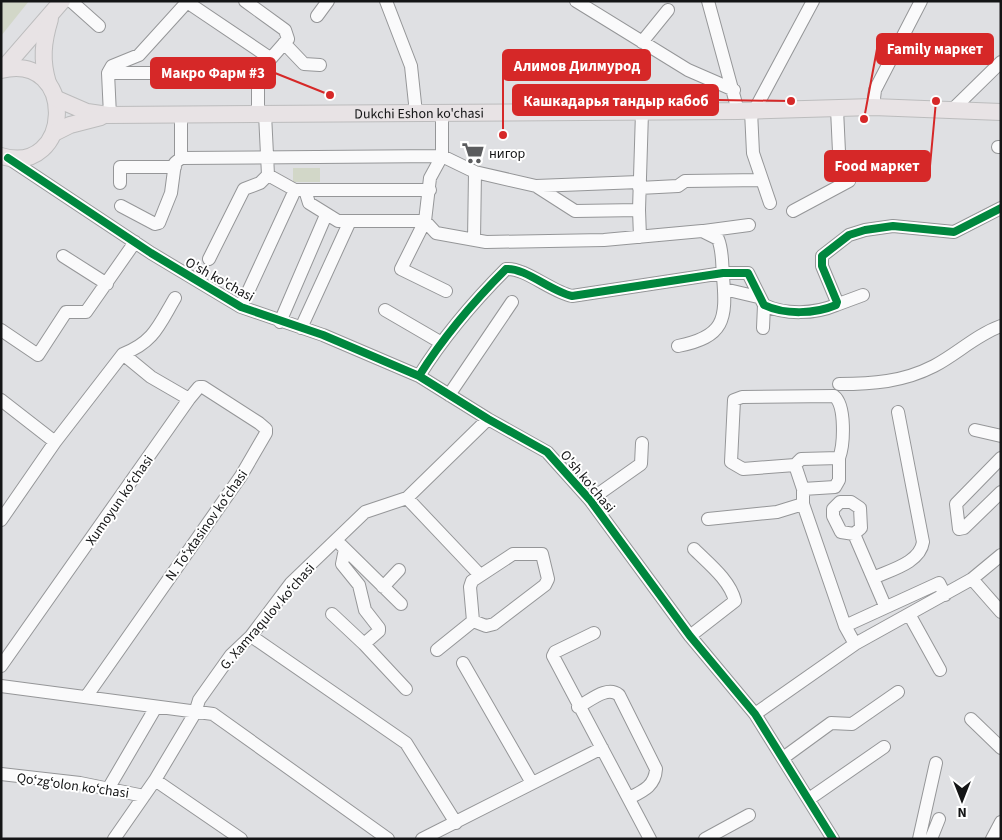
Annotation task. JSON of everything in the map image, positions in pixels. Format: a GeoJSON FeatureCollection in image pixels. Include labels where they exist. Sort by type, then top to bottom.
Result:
{"type":"FeatureCollection","features":[{"type":"Feature","properties":{"kind":"main road"},"geometry":{"type":"LineString","coordinates":[[2,69],[62,1]]}},
{"type":"Feature","properties":{"kind":"main road"},"geometry":{"type":"LineString","coordinates":[[4,157],[22,158],[35,153],[46,145],[54,134],[58,122],[57,99],[48,83],[43,68],[43,53],[51,15]]}},
{"type":"Feature","properties":{"kind":"main road"},"geometry":{"type":"LineString","coordinates":[[2,69],[28,70],[48,83]]}},
{"type":"Feature","properties":{"kind":"main road"},"geometry":{"type":"LineString","coordinates":[[57,99],[87,112],[109,115]]}},
{"type":"Feature","properties":{"kind":"main road","name":"Dukchi Eshon ko'chasi"},"geometry":{"type":"LineString","coordinates":[[109,115],[748,111],[873,107],[1001,112]]}},
{"type":"Feature","properties":{"kind":"main road"},"geometry":{"type":"LineString","coordinates":[[54,134],[83,120],[109,115]]}},
{"type":"Feature","properties":{"kind":"street"},"geometry":{"type":"LineString","coordinates":[[71,1],[99,26]]}},
{"type":"Feature","properties":{"kind":"street"},"geometry":{"type":"LineString","coordinates":[[245,1],[285,30],[288,39],[258,73],[268,175]]}},
{"type":"Feature","properties":{"kind":"street"},"geometry":{"type":"LineString","coordinates":[[317,16],[328,1]]}},
{"type":"Feature","properties":{"kind":"street"},"geometry":{"type":"LineString","coordinates":[[386,1],[411,66],[416,113]]}},
{"type":"Feature","properties":{"kind":"street"},"geometry":{"type":"LineString","coordinates":[[576,1],[688,70],[734,90]]}},
{"type":"Feature","properties":{"kind":"street"},"geometry":{"type":"LineString","coordinates":[[748,111],[813,1]]}},
{"type":"Feature","properties":{"kind":"street"},"geometry":{"type":"LineString","coordinates":[[873,107],[876,90],[921,1]]}},
{"type":"Feature","properties":{"kind":"street"},"geometry":{"type":"LineString","coordinates":[[109,115],[108,72],[112,66],[139,55],[188,2],[270,58]]}},
{"type":"Feature","properties":{"kind":"street"},"geometry":{"type":"LineString","coordinates":[[712,4],[734,90],[748,111],[753,153],[770,203]]}},
{"type":"Feature","properties":{"kind":"street"},"geometry":{"type":"LineString","coordinates":[[642,42],[668,10]]}},
{"type":"Feature","properties":{"kind":"street"},"geometry":{"type":"LineString","coordinates":[[284,43],[304,64],[320,65]]}},
{"type":"Feature","properties":{"kind":"street"},"geometry":{"type":"LineString","coordinates":[[953,109],[1001,62]]}},
{"type":"Feature","properties":{"kind":"street"},"geometry":{"type":"LineString","coordinates":[[108,72],[258,73]]}},
{"type":"Feature","properties":{"kind":"street"},"geometry":{"type":"LineString","coordinates":[[793,211],[849,181],[839,152],[837,108]]}},
{"type":"Feature","properties":{"kind":"street"},"geometry":{"type":"LineString","coordinates":[[640,237],[638,210],[642,112]]}},
{"type":"Feature","properties":{"kind":"street"},"geometry":{"type":"LineString","coordinates":[[442,113],[442,156],[430,178],[430,190],[424,221],[401,269],[446,291]]}},
{"type":"Feature","properties":{"kind":"street"},"geometry":{"type":"LineString","coordinates":[[121,206],[158,224],[171,193],[178,163],[181,115]]}},
{"type":"Feature","properties":{"kind":"street"},"geometry":{"type":"LineString","coordinates":[[120,183],[120,167],[266,157],[442,156],[475,172],[536,186],[678,186],[690,181],[762,180]]}},
{"type":"Feature","properties":{"kind":"street","name":"O'sh ko'chasi"},"geometry":{"type":"LineString","coordinates":[[4,157],[151,253],[241,307],[280,322],[323,335],[419,376],[488,419],[547,452],[590,500],[690,636],[755,714],[833,839]]}},
{"type":"Feature","properties":{"kind":"street"},"geometry":{"type":"LineString","coordinates":[[474,240],[475,172]]}},
{"type":"Feature","properties":{"kind":"street"},"geometry":{"type":"LineString","coordinates":[[268,175],[300,190],[430,190]]}},
{"type":"Feature","properties":{"kind":"street"},"geometry":{"type":"LineString","coordinates":[[209,259],[244,189],[260,183],[268,175]]}},
{"type":"Feature","properties":{"kind":"street"},"geometry":{"type":"LineString","coordinates":[[536,186],[568,209],[575,211],[638,210]]}},
{"type":"Feature","properties":{"kind":"street"},"geometry":{"type":"LineString","coordinates":[[300,190],[309,203],[338,221],[424,221],[436,233],[486,242],[640,237],[749,225]]}},
{"type":"Feature","properties":{"kind":"street"},"geometry":{"type":"LineString","coordinates":[[241,307],[300,190]]}},
{"type":"Feature","properties":{"kind":"street"},"geometry":{"type":"LineString","coordinates":[[836,305],[837,298],[821,261],[826,252],[849,235],[865,230],[894,226],[954,232],[1001,208]]}},
{"type":"Feature","properties":{"kind":"street"},"geometry":{"type":"LineString","coordinates":[[280,322],[326,214]]}},
{"type":"Feature","properties":{"kind":"street"},"geometry":{"type":"LineString","coordinates":[[301,328],[350,221]]}},
{"type":"Feature","properties":{"kind":"street"},"geometry":{"type":"LineString","coordinates":[[678,346],[698,342],[717,330],[724,319],[723,273],[718,239],[702,231]]}},
{"type":"Feature","properties":{"kind":"street"},"geometry":{"type":"LineString","coordinates":[[1,330],[38,355],[66,312],[86,312],[134,242]]}},
{"type":"Feature","properties":{"kind":"street"},"geometry":{"type":"LineString","coordinates":[[63,256],[107,284]]}},
{"type":"Feature","properties":{"kind":"street"},"geometry":{"type":"LineString","coordinates":[[419,376],[440,342],[506,269],[516,270],[562,294],[572,296],[723,273],[750,274],[761,301],[764,328]]}},
{"type":"Feature","properties":{"kind":"street"},"geometry":{"type":"LineString","coordinates":[[724,289],[761,301],[781,311],[820,311],[863,295]]}},
{"type":"Feature","properties":{"kind":"street"},"geometry":{"type":"LineString","coordinates":[[1,520],[55,442],[123,354],[137,348],[150,339],[175,298]]}},
{"type":"Feature","properties":{"kind":"street"},"geometry":{"type":"LineString","coordinates":[[448,395],[512,302]]}},
{"type":"Feature","properties":{"kind":"street"},"geometry":{"type":"LineString","coordinates":[[288,304],[308,313]]}},
{"type":"Feature","properties":{"kind":"street"},"geometry":{"type":"LineString","coordinates":[[385,310],[440,342]]}},
{"type":"Feature","properties":{"kind":"street"},"geometry":{"type":"LineString","coordinates":[[839,384],[880,384],[898,379],[933,366],[988,331],[1001,326]]}},
{"type":"Feature","properties":{"kind":"street"},"geometry":{"type":"LineString","coordinates":[[123,354],[151,377],[189,399]]}},
{"type":"Feature","properties":{"kind":"street","name":"N. Toʻxtasinov koʻchasi"},"geometry":{"type":"LineString","coordinates":[[86,697],[241,476],[266,433],[266,429],[259,423],[203,387],[199,387],[189,399]]}},
{"type":"Feature","properties":{"kind":"street"},"geometry":{"type":"LineString","coordinates":[[802,489],[835,487],[839,480],[839,458],[842,450],[841,403],[834,396],[736,398],[733,403],[731,429],[732,465],[743,469],[795,465],[801,458],[839,458]]}},
{"type":"Feature","properties":{"kind":"street","name":"Xumoyun koʻchasi"},"geometry":{"type":"LineString","coordinates":[[1,666],[189,399]]}},
{"type":"Feature","properties":{"kind":"street"},"geometry":{"type":"LineString","coordinates":[[1,400],[55,442]]}},
{"type":"Feature","properties":{"kind":"street"},"geometry":{"type":"LineString","coordinates":[[873,578],[916,558],[922,550],[898,412]]}},
{"type":"Feature","properties":{"kind":"street","name":"G. Xamraqulov koʻchasi"},"geometry":{"type":"LineString","coordinates":[[114,839],[155,780],[195,713],[199,700],[231,655],[250,636],[291,584],[365,512],[407,498],[488,419]]}},
{"type":"Feature","properties":{"kind":"street"},"geometry":{"type":"LineString","coordinates":[[975,430],[1001,436]]}},
{"type":"Feature","properties":{"kind":"street"},"geometry":{"type":"LineString","coordinates":[[590,500],[641,464],[642,443]]}},
{"type":"Feature","properties":{"kind":"street"},"geometry":{"type":"LineString","coordinates":[[1001,458],[956,504],[959,529],[964,528],[1001,492]]}},
{"type":"Feature","properties":{"kind":"street"},"geometry":{"type":"LineString","coordinates":[[795,465],[802,489],[802,504],[845,626],[854,644]]}},
{"type":"Feature","properties":{"kind":"street"},"geometry":{"type":"LineString","coordinates":[[407,498],[480,575]]}},
{"type":"Feature","properties":{"kind":"street"},"geometry":{"type":"LineString","coordinates":[[708,519],[778,512],[802,504]]}},
{"type":"Feature","properties":{"kind":"street"},"geometry":{"type":"LineString","coordinates":[[854,534],[884,606]]}},
{"type":"Feature","properties":{"kind":"street"},"geometry":{"type":"LineString","coordinates":[[336,540],[401,604]]}},
{"type":"Feature","properties":{"kind":"street"},"geometry":{"type":"LineString","coordinates":[[345,549],[342,564],[359,585],[365,610],[379,628],[378,632],[364,644]]}},
{"type":"Feature","properties":{"kind":"street"},"geometry":{"type":"LineString","coordinates":[[690,636],[735,600],[718,572],[694,550]]}},
{"type":"Feature","properties":{"kind":"street"},"geometry":{"type":"LineString","coordinates":[[540,552],[548,579],[545,585],[494,624],[486,626],[473,621],[470,586],[472,581],[513,554],[540,552]]}},
{"type":"Feature","properties":{"kind":"street"},"geometry":{"type":"LineString","coordinates":[[755,714],[854,644],[972,579],[1001,555]]}},
{"type":"Feature","properties":{"kind":"street"},"geometry":{"type":"LineString","coordinates":[[383,586],[399,570]]}},
{"type":"Feature","properties":{"kind":"street"},"geometry":{"type":"LineString","coordinates":[[972,579],[999,607]]}},
{"type":"Feature","properties":{"kind":"street"},"geometry":{"type":"LineString","coordinates":[[845,626],[884,606],[938,583],[945,595]]}},
{"type":"Feature","properties":{"kind":"street"},"geometry":{"type":"LineString","coordinates":[[332,614],[364,644],[406,689]]}},
{"type":"Feature","properties":{"kind":"street"},"geometry":{"type":"LineString","coordinates":[[909,614],[940,670]]}},
{"type":"Feature","properties":{"kind":"street"},"geometry":{"type":"LineString","coordinates":[[437,650],[473,621]]}},
{"type":"Feature","properties":{"kind":"street"},"geometry":{"type":"LineString","coordinates":[[594,632],[553,655],[578,707],[650,839]]}},
{"type":"Feature","properties":{"kind":"street"},"geometry":{"type":"LineString","coordinates":[[250,636],[406,743],[456,824]]}},
{"type":"Feature","properties":{"kind":"street"},"geometry":{"type":"LineString","coordinates":[[464,663],[532,783]]}},
{"type":"Feature","properties":{"kind":"street"},"geometry":{"type":"LineString","coordinates":[[1,686],[213,714],[388,839]]}},
{"type":"Feature","properties":{"kind":"street"},"geometry":{"type":"LineString","coordinates":[[578,707],[608,691],[614,691],[619,695],[656,769],[654,782],[646,790],[629,798]]}},
{"type":"Feature","properties":{"kind":"street"},"geometry":{"type":"LineString","coordinates":[[783,758],[830,723],[852,724],[898,692]]}},
{"type":"Feature","properties":{"kind":"street"},"geometry":{"type":"LineString","coordinates":[[108,789],[156,707]]}},
{"type":"Feature","properties":{"kind":"street"},"geometry":{"type":"LineString","coordinates":[[971,719],[1001,748]]}},
{"type":"Feature","properties":{"kind":"street"},"geometry":{"type":"LineString","coordinates":[[809,799],[884,747]]}},
{"type":"Feature","properties":{"kind":"street"},"geometry":{"type":"LineString","coordinates":[[422,839],[456,824],[602,748]]}},
{"type":"Feature","properties":{"kind":"street"},"geometry":{"type":"LineString","coordinates":[[919,839],[936,763]]}},
{"type":"Feature","properties":{"kind":"street","name":"Qoʻzgʻolon koʻchasi"},"geometry":{"type":"LineString","coordinates":[[1,774],[144,796]]}},
{"type":"Feature","properties":{"kind":"street"},"geometry":{"type":"LineString","coordinates":[[155,780],[241,839]]}},
{"type":"Feature","properties":{"kind":"street"},"geometry":{"type":"LineString","coordinates":[[705,839],[748,815]]}},
{"type":"Feature","properties":{"kind":"street"},"geometry":{"type":"LineString","coordinates":[[931,839],[939,819]]}},
{"type":"Feature","properties":{"kind":"street"},"geometry":{"type":"LineString","coordinates":[[992,839],[1001,822]]}},
{"type":"Feature","properties":{"kind":"green space"},"geometry":{"type":"Polygon","coordinates":[[[1,1],[29,1],[1,36],[1,1]]]}},
{"type":"Feature","properties":{"kind":"green space"},"geometry":{"type":"Polygon","coordinates":[[[293,168],[320,168],[320,182],[293,182],[293,168]]]}},
{"type":"Feature","properties":{"kind":"cycle path"},"geometry":{"type":"LineString","coordinates":[[8,158],[151,253],[241,307],[323,335],[419,376],[488,419],[547,452],[590,500],[690,636],[755,714],[833,839]]}},
{"type":"Feature","properties":{"kind":"cycle path"},"geometry":{"type":"LineString","coordinates":[[419,376],[438,347],[482,294],[506,269],[521,272],[564,294],[572,296],[723,273],[748,273],[764,305],[790,312],[810,312],[836,305],[837,302],[822,266],[822,256],[849,235],[865,230],[893,226],[954,232],[1001,208]]}},
{"type":"Feature","properties":{"kind":"place","name":"Макро Фарм #3"},"geometry":{"type":"Point","coordinates":[330,95]}},
{"type":"Feature","properties":{"kind":"place","name":"Кашкадарья тандыр кабоб"},"geometry":{"type":"Point","coordinates":[791,101]}},
{"type":"Feature","properties":{"kind":"place","name":"Food маркет"},"geometry":{"type":"Point","coordinates":[936,101]}},
{"type":"Feature","properties":{"kind":"place","name":"Family маркет"},"geometry":{"type":"Point","coordinates":[864,119]}},
{"type":"Feature","properties":{"kind":"place","name":"Алимов Дилмурод"},"geometry":{"type":"Point","coordinates":[503,135]}},
{"type":"Feature","properties":{"kind":"place","name":"нигор"},"geometry":{"type":"Point","coordinates":[473,153]}}]}
